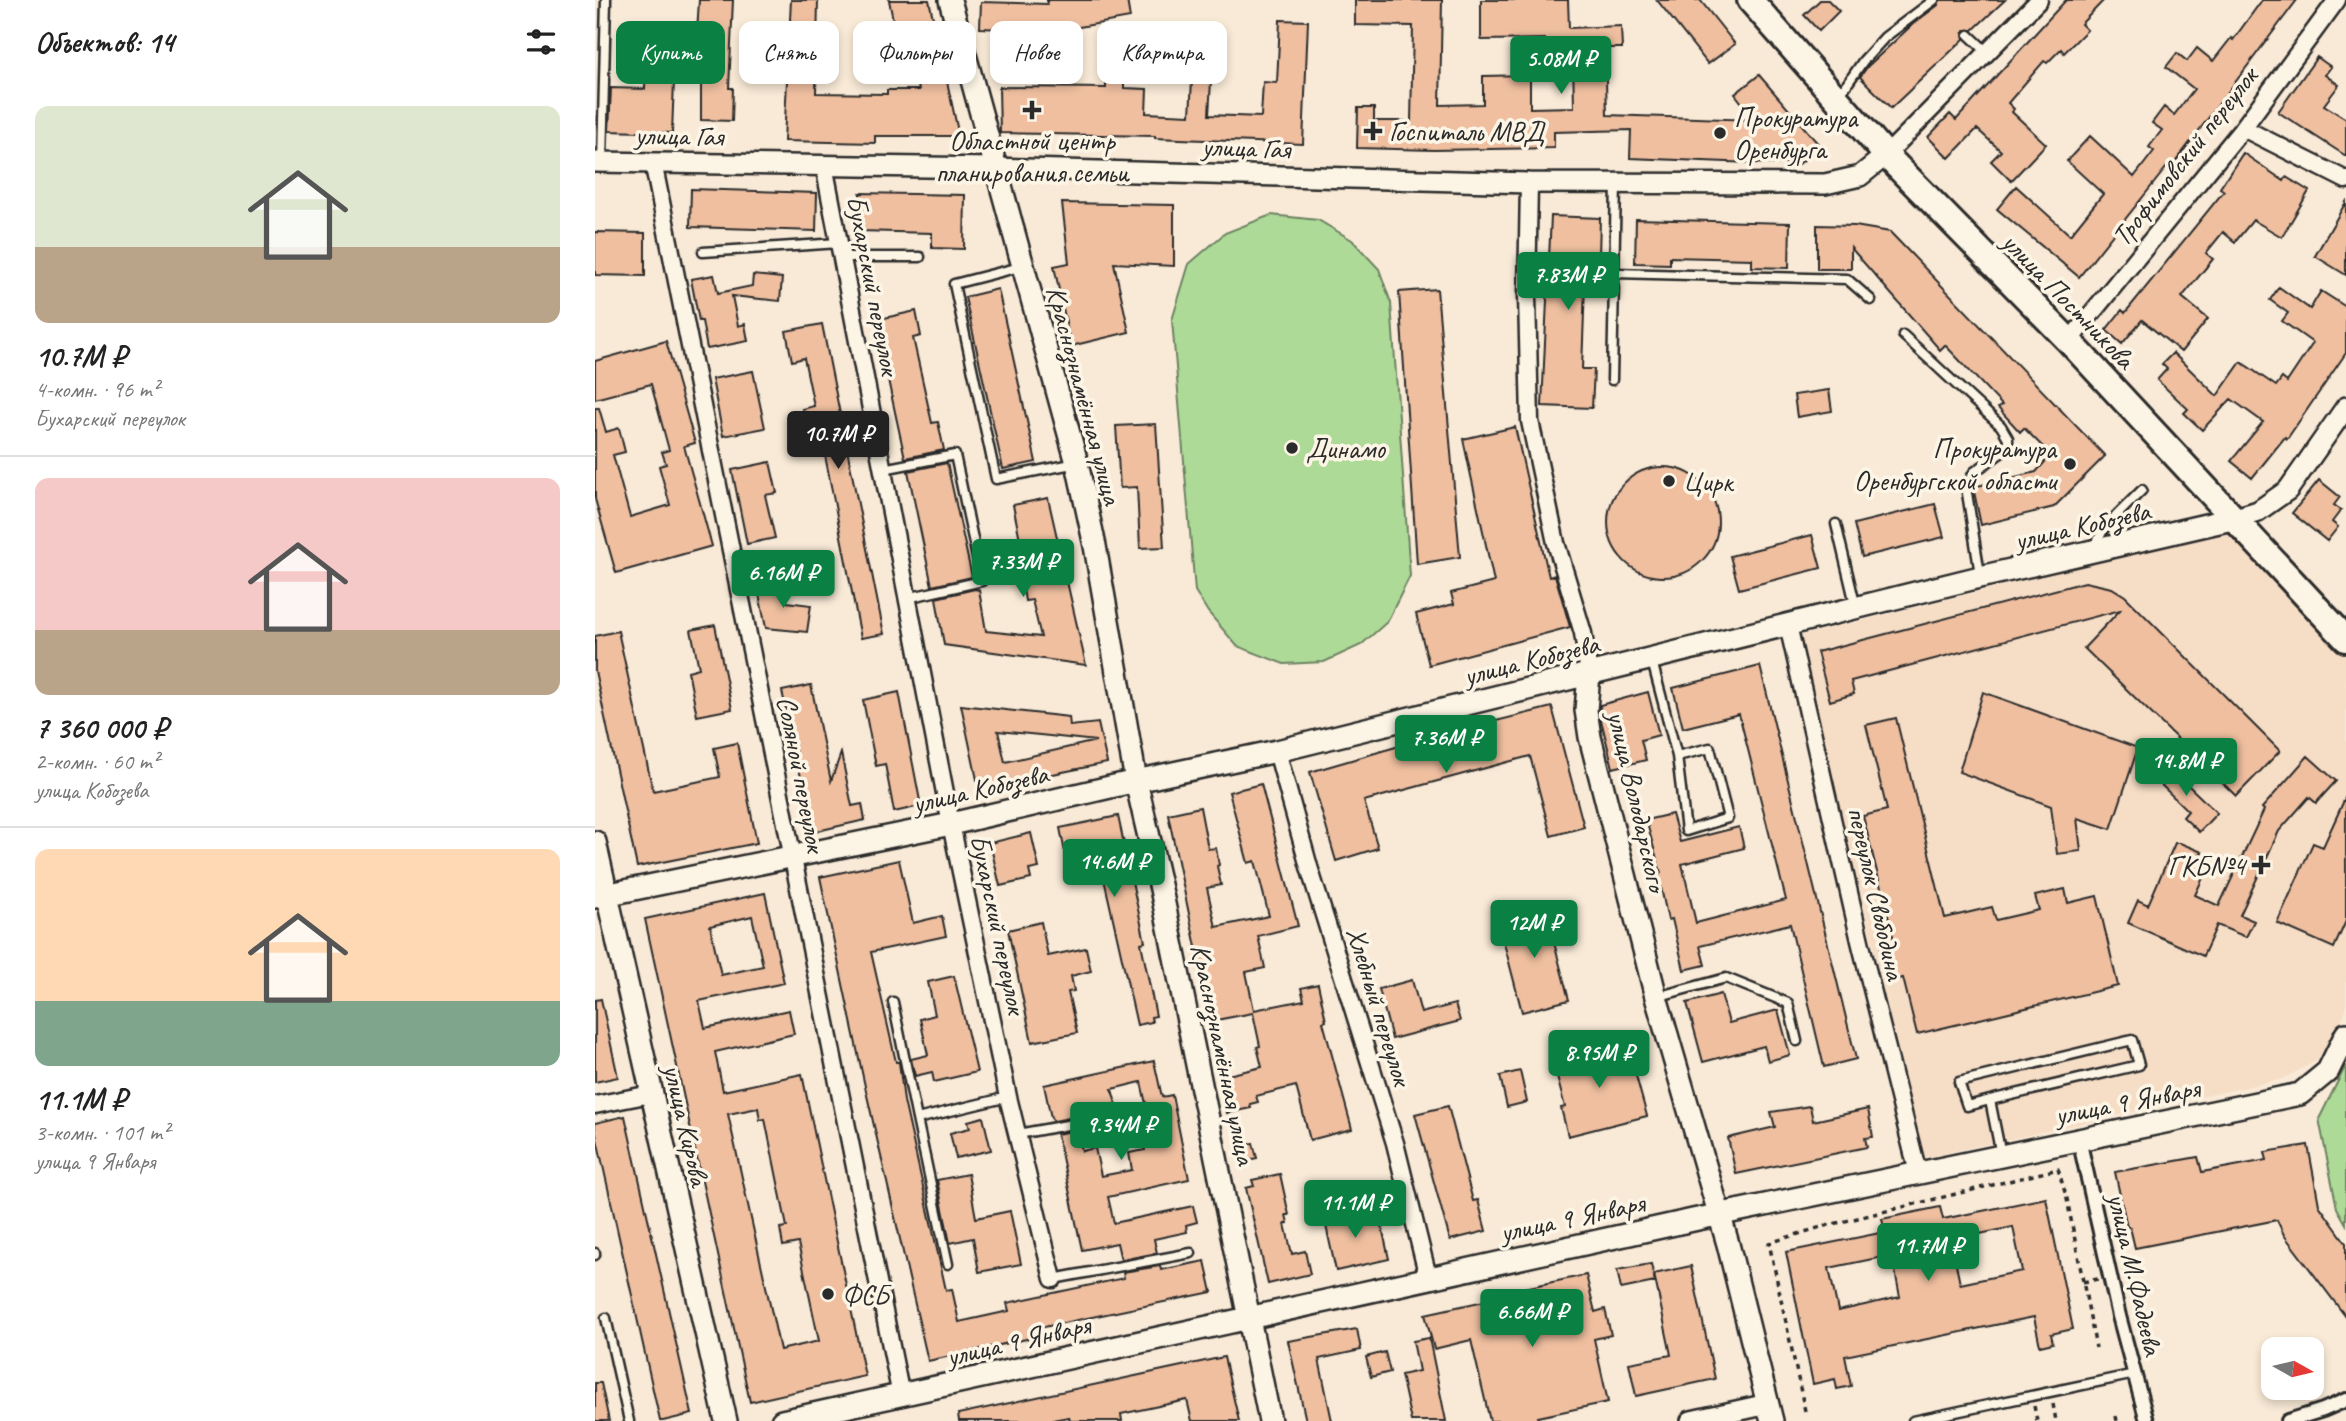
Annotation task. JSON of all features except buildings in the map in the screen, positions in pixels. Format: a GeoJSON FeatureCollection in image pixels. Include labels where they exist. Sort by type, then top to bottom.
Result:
{"type":"FeatureCollection","features":[{"type":"Feature","properties":{"kind":"main road","name":"Краснознамённая улица"},"geometry":{"type":"LineString","coordinates":[[950,0],[1077,463],[1095,546],[1136,781],[1164,902],[1270,1421]]}},
{"type":"Feature","properties":{"kind":"main road","name":"улица Постникова"},"geometry":{"type":"LineString","coordinates":[[1750,0],[1887,155],[2069,341],[2346,639]]}},
{"type":"Feature","properties":{"kind":"main road","name":"улица Кобозева"},"geometry":{"type":"LineString","coordinates":[[601,896],[951,824],[1277,751],[1980,577],[2232,519]]}},
{"type":"Feature","properties":{"kind":"main road","name":"улица Володарского"},"geometry":{"type":"LineString","coordinates":[[1589,674],[1586,710],[1590,737],[1656,997],[1728,1244],[1770,1413]]}},
{"type":"Feature","properties":{"kind":"main road","name":"улица Кирова"},"geometry":{"type":"LineString","coordinates":[[595,842],[601,896],[651,1094],[726,1421]]}},
{"type":"Feature","properties":{"kind":"main road","name":"улица 9 Января"},"geometry":{"type":"LineString","coordinates":[[782,1421],[1718,1214],[2300,1094],[2328,1071],[2346,1034]]}},
{"type":"Feature","properties":{"kind":"street"},"geometry":{"type":"LineString","coordinates":[[1887,155],[1986,51],[2039,0]]}},
{"type":"Feature","properties":{"kind":"street","name":"Трофимовский переулок"},"geometry":{"type":"LineString","coordinates":[[2069,341],[2243,128],[2337,0]]}},
{"type":"Feature","properties":{"kind":"street"},"geometry":{"type":"LineString","coordinates":[[2243,128],[2346,180]]}},
{"type":"Feature","properties":{"kind":"street","name":"улица Гая"},"geometry":{"type":"LineString","coordinates":[[599,162],[994,168],[1529,183],[1825,184],[1860,176],[1887,155]]}},
{"type":"Feature","properties":{"kind":"street","name":"Соляной переулок"},"geometry":{"type":"LineString","coordinates":[[653,162],[901,1396]]}},
{"type":"Feature","properties":{"kind":"street","name":"Бухарский переулок"},"geometry":{"type":"LineString","coordinates":[[824,165],[951,824],[1008,1097],[1053,1279]]}},
{"type":"Feature","properties":{"kind":"street","name":"улица Володарского"},"geometry":{"type":"LineString","coordinates":[[1529,183],[1527,296],[1530,421],[1556,543],[1583,633],[1589,674]]}},
{"type":"Feature","properties":{"kind":"street"},"geometry":{"type":"LineString","coordinates":[[2232,519],[2258,512],[2288,490],[2346,407]]}},
{"type":"Feature","properties":{"kind":"street","name":"переулок Свободина"},"geometry":{"type":"LineString","coordinates":[[1788,625],[1860,941],[1918,1173]]}},
{"type":"Feature","properties":{"kind":"street","name":"Хлебный переулок"},"geometry":{"type":"LineString","coordinates":[[1277,751],[1309,867],[1395,1143],[1428,1277]]}},
{"type":"Feature","properties":{"kind":"street"},"geometry":{"type":"LineString","coordinates":[[595,1105],[651,1094]]}},
{"type":"Feature","properties":{"kind":"street","name":"улица М.Фадеева"},"geometry":{"type":"LineString","coordinates":[[2079,1139],[2113,1289],[2147,1421]]}},
{"type":"Feature","properties":{"kind":"street"},"geometry":{"type":"LineString","coordinates":[[2288,1421],[2346,1400]]}},
{"type":"Feature","properties":{"kind":"street"},"geometry":{"type":"LineString","coordinates":[[1691,1421],[1770,1413]]}},
{"type":"Feature","properties":{"kind":"lane"},"geometry":{"type":"LineString","coordinates":[[599,162],[606,0]]}},
{"type":"Feature","properties":{"kind":"lane"},"geometry":{"type":"LineString","coordinates":[[1837,98],[1863,61],[1885,37],[1935,1]]}},
{"type":"Feature","properties":{"kind":"lane"},"geometry":{"type":"LineString","coordinates":[[1969,35],[1986,51]]}},
{"type":"Feature","properties":{"kind":"lane"},"geometry":{"type":"LineString","coordinates":[[1612,380],[1616,183]]}},
{"type":"Feature","properties":{"kind":"lane"},"geometry":{"type":"LineString","coordinates":[[703,252],[840,250],[921,257]]}},
{"type":"Feature","properties":{"kind":"lane"},"geometry":{"type":"LineString","coordinates":[[1022,267],[954,284],[996,479],[1077,463]]}},
{"type":"Feature","properties":{"kind":"lane"},"geometry":{"type":"LineString","coordinates":[[1614,273],[1847,279],[1871,300]]}},
{"type":"Feature","properties":{"kind":"lane"},"geometry":{"type":"LineString","coordinates":[[1903,335],[2001,426],[2008,438],[2008,448],[1974,472],[1966,486],[1980,577]]}},
{"type":"Feature","properties":{"kind":"lane"},"geometry":{"type":"LineString","coordinates":[[883,469],[955,455],[982,581],[907,598]]}},
{"type":"Feature","properties":{"kind":"lane"},"geometry":{"type":"LineString","coordinates":[[2092,551],[2104,528],[2142,489]]}},
{"type":"Feature","properties":{"kind":"lane"},"geometry":{"type":"LineString","coordinates":[[1836,524],[1856,608]]}},
{"type":"Feature","properties":{"kind":"lane"},"geometry":{"type":"LineString","coordinates":[[1652,658],[1677,756],[1686,831],[1728,818],[1710,748],[1677,756]]}},
{"type":"Feature","properties":{"kind":"lane"},"geometry":{"type":"LineString","coordinates":[[1656,997],[1726,978],[1788,1003],[1797,1041]]}},
{"type":"Feature","properties":{"kind":"lane"},"geometry":{"type":"LineString","coordinates":[[893,1002],[948,1264]]}},
{"type":"Feature","properties":{"kind":"lane"},"geometry":{"type":"LineString","coordinates":[[2132,1041],[2139,1065],[1990,1100],[1967,1106],[1959,1082],[2132,1041]]}},
{"type":"Feature","properties":{"kind":"lane"},"geometry":{"type":"LineString","coordinates":[[917,1119],[1008,1097]]}},
{"type":"Feature","properties":{"kind":"lane"},"geometry":{"type":"LineString","coordinates":[[1990,1100],[2001,1155]]}},
{"type":"Feature","properties":{"kind":"lane"},"geometry":{"type":"LineString","coordinates":[[1018,1135],[1073,1124],[1129,1118]]}},
{"type":"Feature","properties":{"kind":"lane"},"geometry":{"type":"LineString","coordinates":[[1053,1279],[1191,1253]]}},
{"type":"Feature","properties":{"kind":"lane"},"geometry":{"type":"LineString","coordinates":[[606,1318],[629,1421]]}},
{"type":"Feature","properties":{"kind":"lane"},"geometry":{"type":"LineString","coordinates":[[1913,1421],[2135,1374]]}},
{"type":"Feature","properties":{"kind":"path"},"geometry":{"type":"LineString","coordinates":[[1805,1411],[1769,1243],[1821,1227],[2059,1169],[2096,1348]]}},
{"type":"Feature","properties":{"kind":"path"},"geometry":{"type":"LineString","coordinates":[[2050,1392],[2056,1421]]}},
{"type":"Feature","properties":{"kind":"shaded area"},"geometry":{"type":"Polygon","coordinates":[[[2226,531],[2346,656],[2346,1010],[2326,1056],[2282,1079],[1924,1158],[1799,636],[2226,531]]]}},
{"type":"Feature","properties":{"kind":"green space","name":"Динамо"},"geometry":{"type":"Polygon","coordinates":[[[1271,215],[1318,220],[1352,240],[1379,269],[1391,303],[1410,576],[1387,622],[1361,645],[1324,662],[1284,664],[1237,646],[1208,612],[1195,591],[1172,320],[1189,264],[1225,233],[1271,215]]]}},
{"type":"Feature","properties":{"kind":"green space"},"geometry":{"type":"Polygon","coordinates":[[[2346,1065],[2346,1224],[2337,1208],[2319,1119],[2346,1065]]]}},
{"type":"Feature","properties":{"kind":"place","name":"Областной центр планирования семьи"},"geometry":{"type":"Point","coordinates":[1032,110]}},
{"type":"Feature","properties":{"kind":"place","name":"Госпиталь МВД"},"geometry":{"type":"Point","coordinates":[1373,131]}},
{"type":"Feature","properties":{"kind":"place","name":"Прокуратура Оренбурга"},"geometry":{"type":"Point","coordinates":[1720,133]}},
{"type":"Feature","properties":{"kind":"place","name":"Динамо"},"geometry":{"type":"Point","coordinates":[1292,448]}},
{"type":"Feature","properties":{"kind":"place","name":"Прокуратура Оренбургской области"},"geometry":{"type":"Point","coordinates":[2070,464]}},
{"type":"Feature","properties":{"kind":"place","name":"Цирк"},"geometry":{"type":"Point","coordinates":[1669,481]}},
{"type":"Feature","properties":{"kind":"place","name":"ГКБ№4"},"geometry":{"type":"Point","coordinates":[2261,865]}},
{"type":"Feature","properties":{"kind":"place","name":"ФСБ"},"geometry":{"type":"Point","coordinates":[828,1294]}}]}
